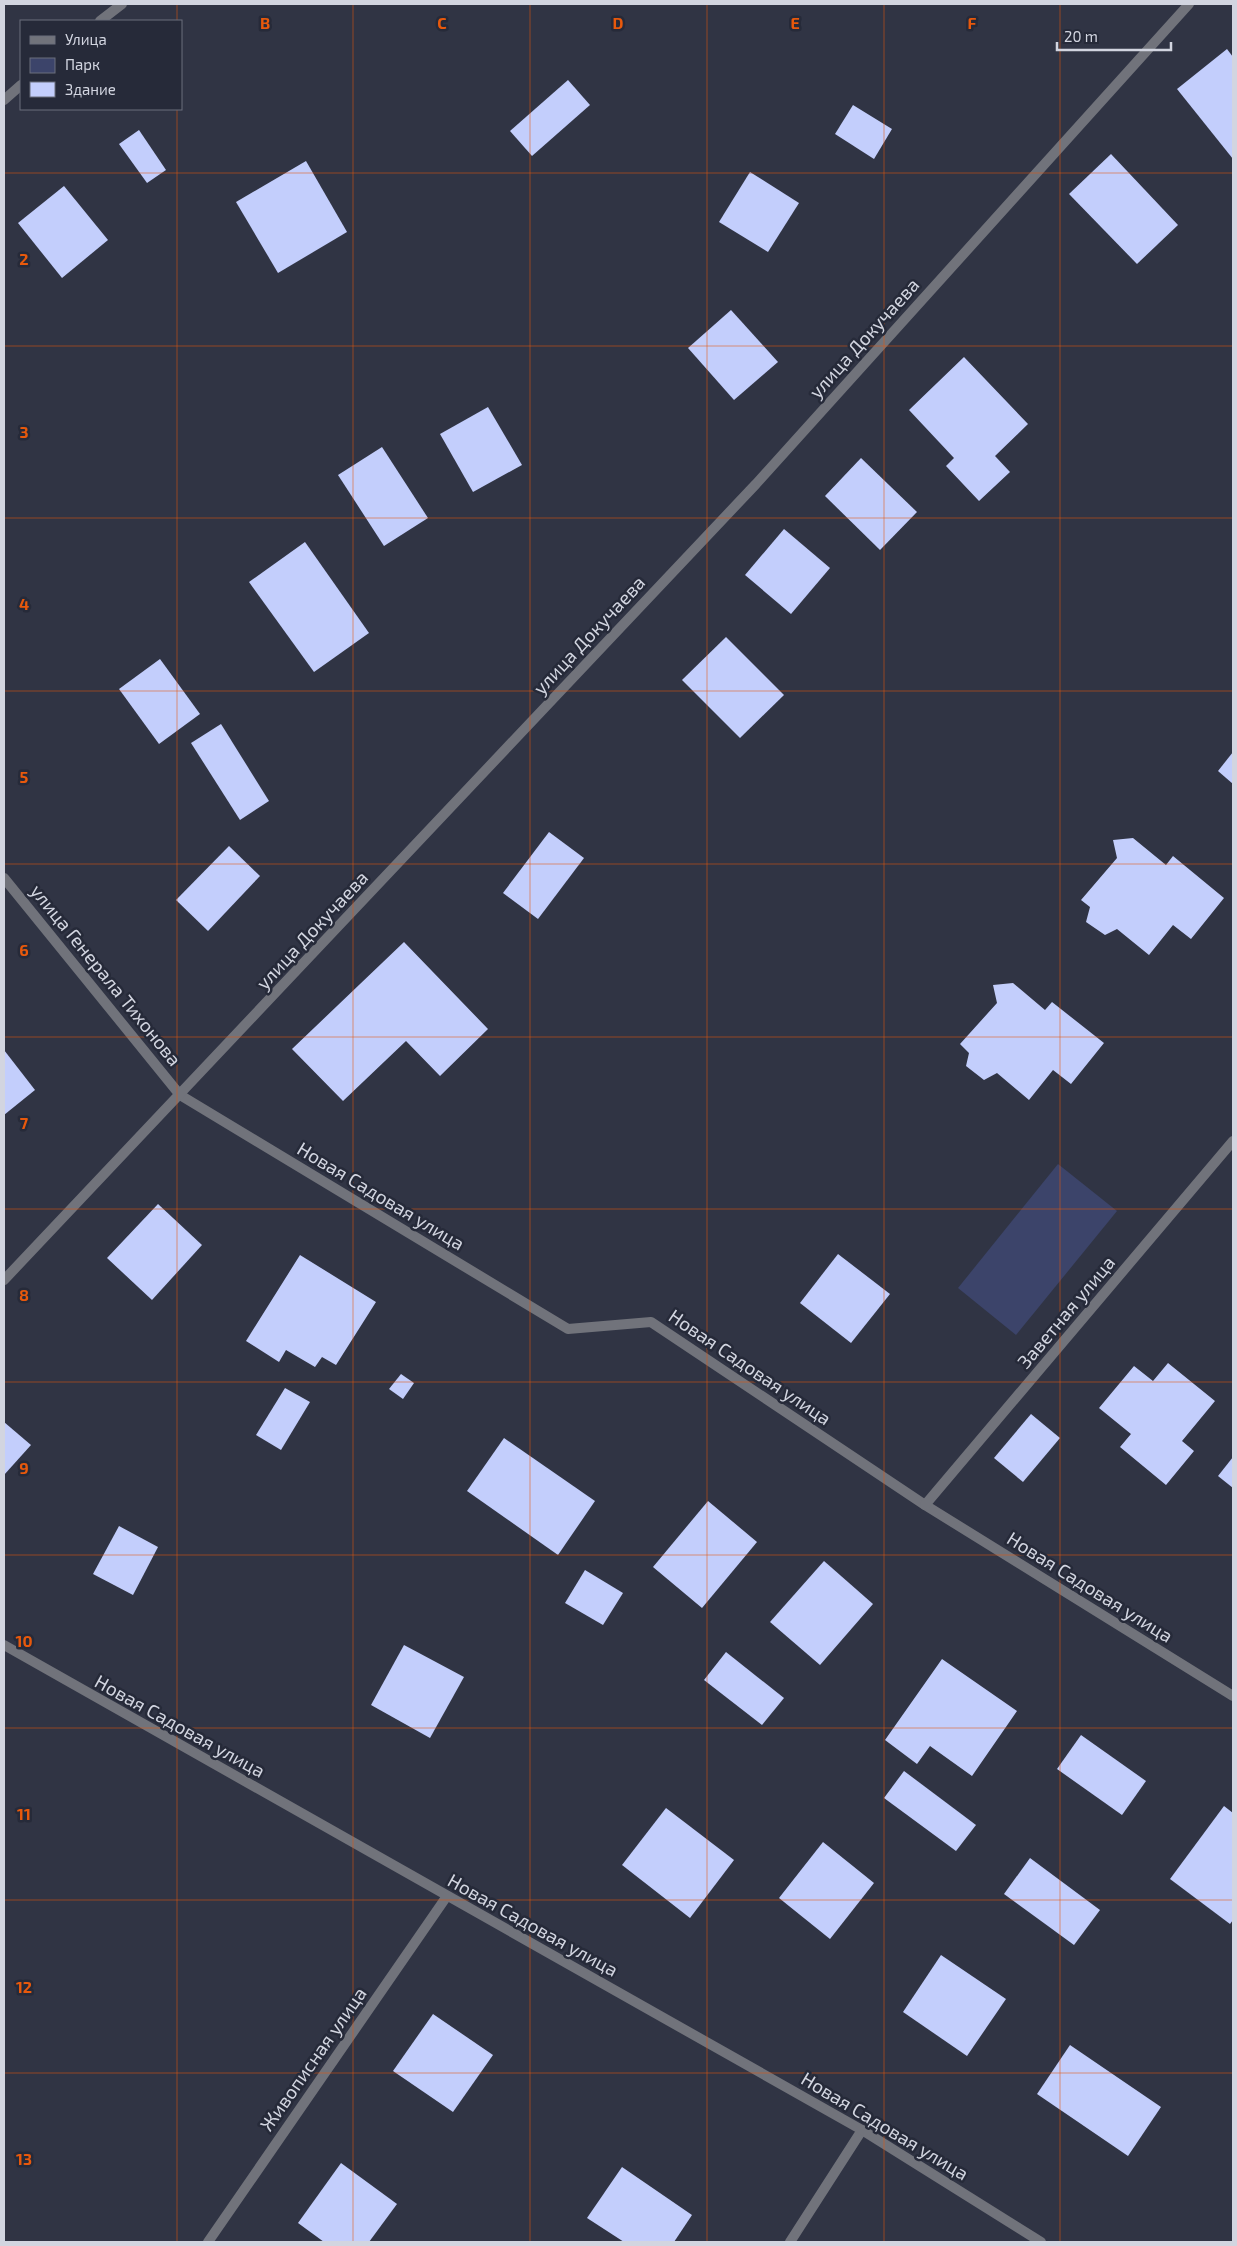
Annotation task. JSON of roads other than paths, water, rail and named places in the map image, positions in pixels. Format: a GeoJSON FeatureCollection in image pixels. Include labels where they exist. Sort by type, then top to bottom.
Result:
{"type":"FeatureCollection","features":[{"type":"Feature","properties":{"kind":"street"},"geometry":{"type":"LineString","coordinates":[[101,20],[122,4]]}},
{"type":"Feature","properties":{"kind":"street","name":"улица Докучаева"},"geometry":{"type":"LineString","coordinates":[[4,1280],[756,484],[1189,4]]}},
{"type":"Feature","properties":{"kind":"street"},"geometry":{"type":"LineString","coordinates":[[4,100],[20,87]]}},
{"type":"Feature","properties":{"kind":"street","name":"улица Генерала Тихонова"},"geometry":{"type":"LineString","coordinates":[[4,878],[180,1095]]}},
{"type":"Feature","properties":{"kind":"street","name":"Новая Садовая улица"},"geometry":{"type":"LineString","coordinates":[[180,1095],[568,1329],[651,1322],[925,1505],[1233,1696]]}},
{"type":"Feature","properties":{"kind":"street","name":"Заветная улица"},"geometry":{"type":"LineString","coordinates":[[925,1505],[1233,1141]]}},
{"type":"Feature","properties":{"kind":"street","name":"Новая Садовая улица"},"geometry":{"type":"LineString","coordinates":[[4,1645],[862,2130],[1041,2242]]}},
{"type":"Feature","properties":{"kind":"street","name":"Живописная улица"},"geometry":{"type":"LineString","coordinates":[[208,2242],[447,1896]]}},
{"type":"Feature","properties":{"kind":"street"},"geometry":{"type":"LineString","coordinates":[[790,2242],[862,2130]]}}]}
